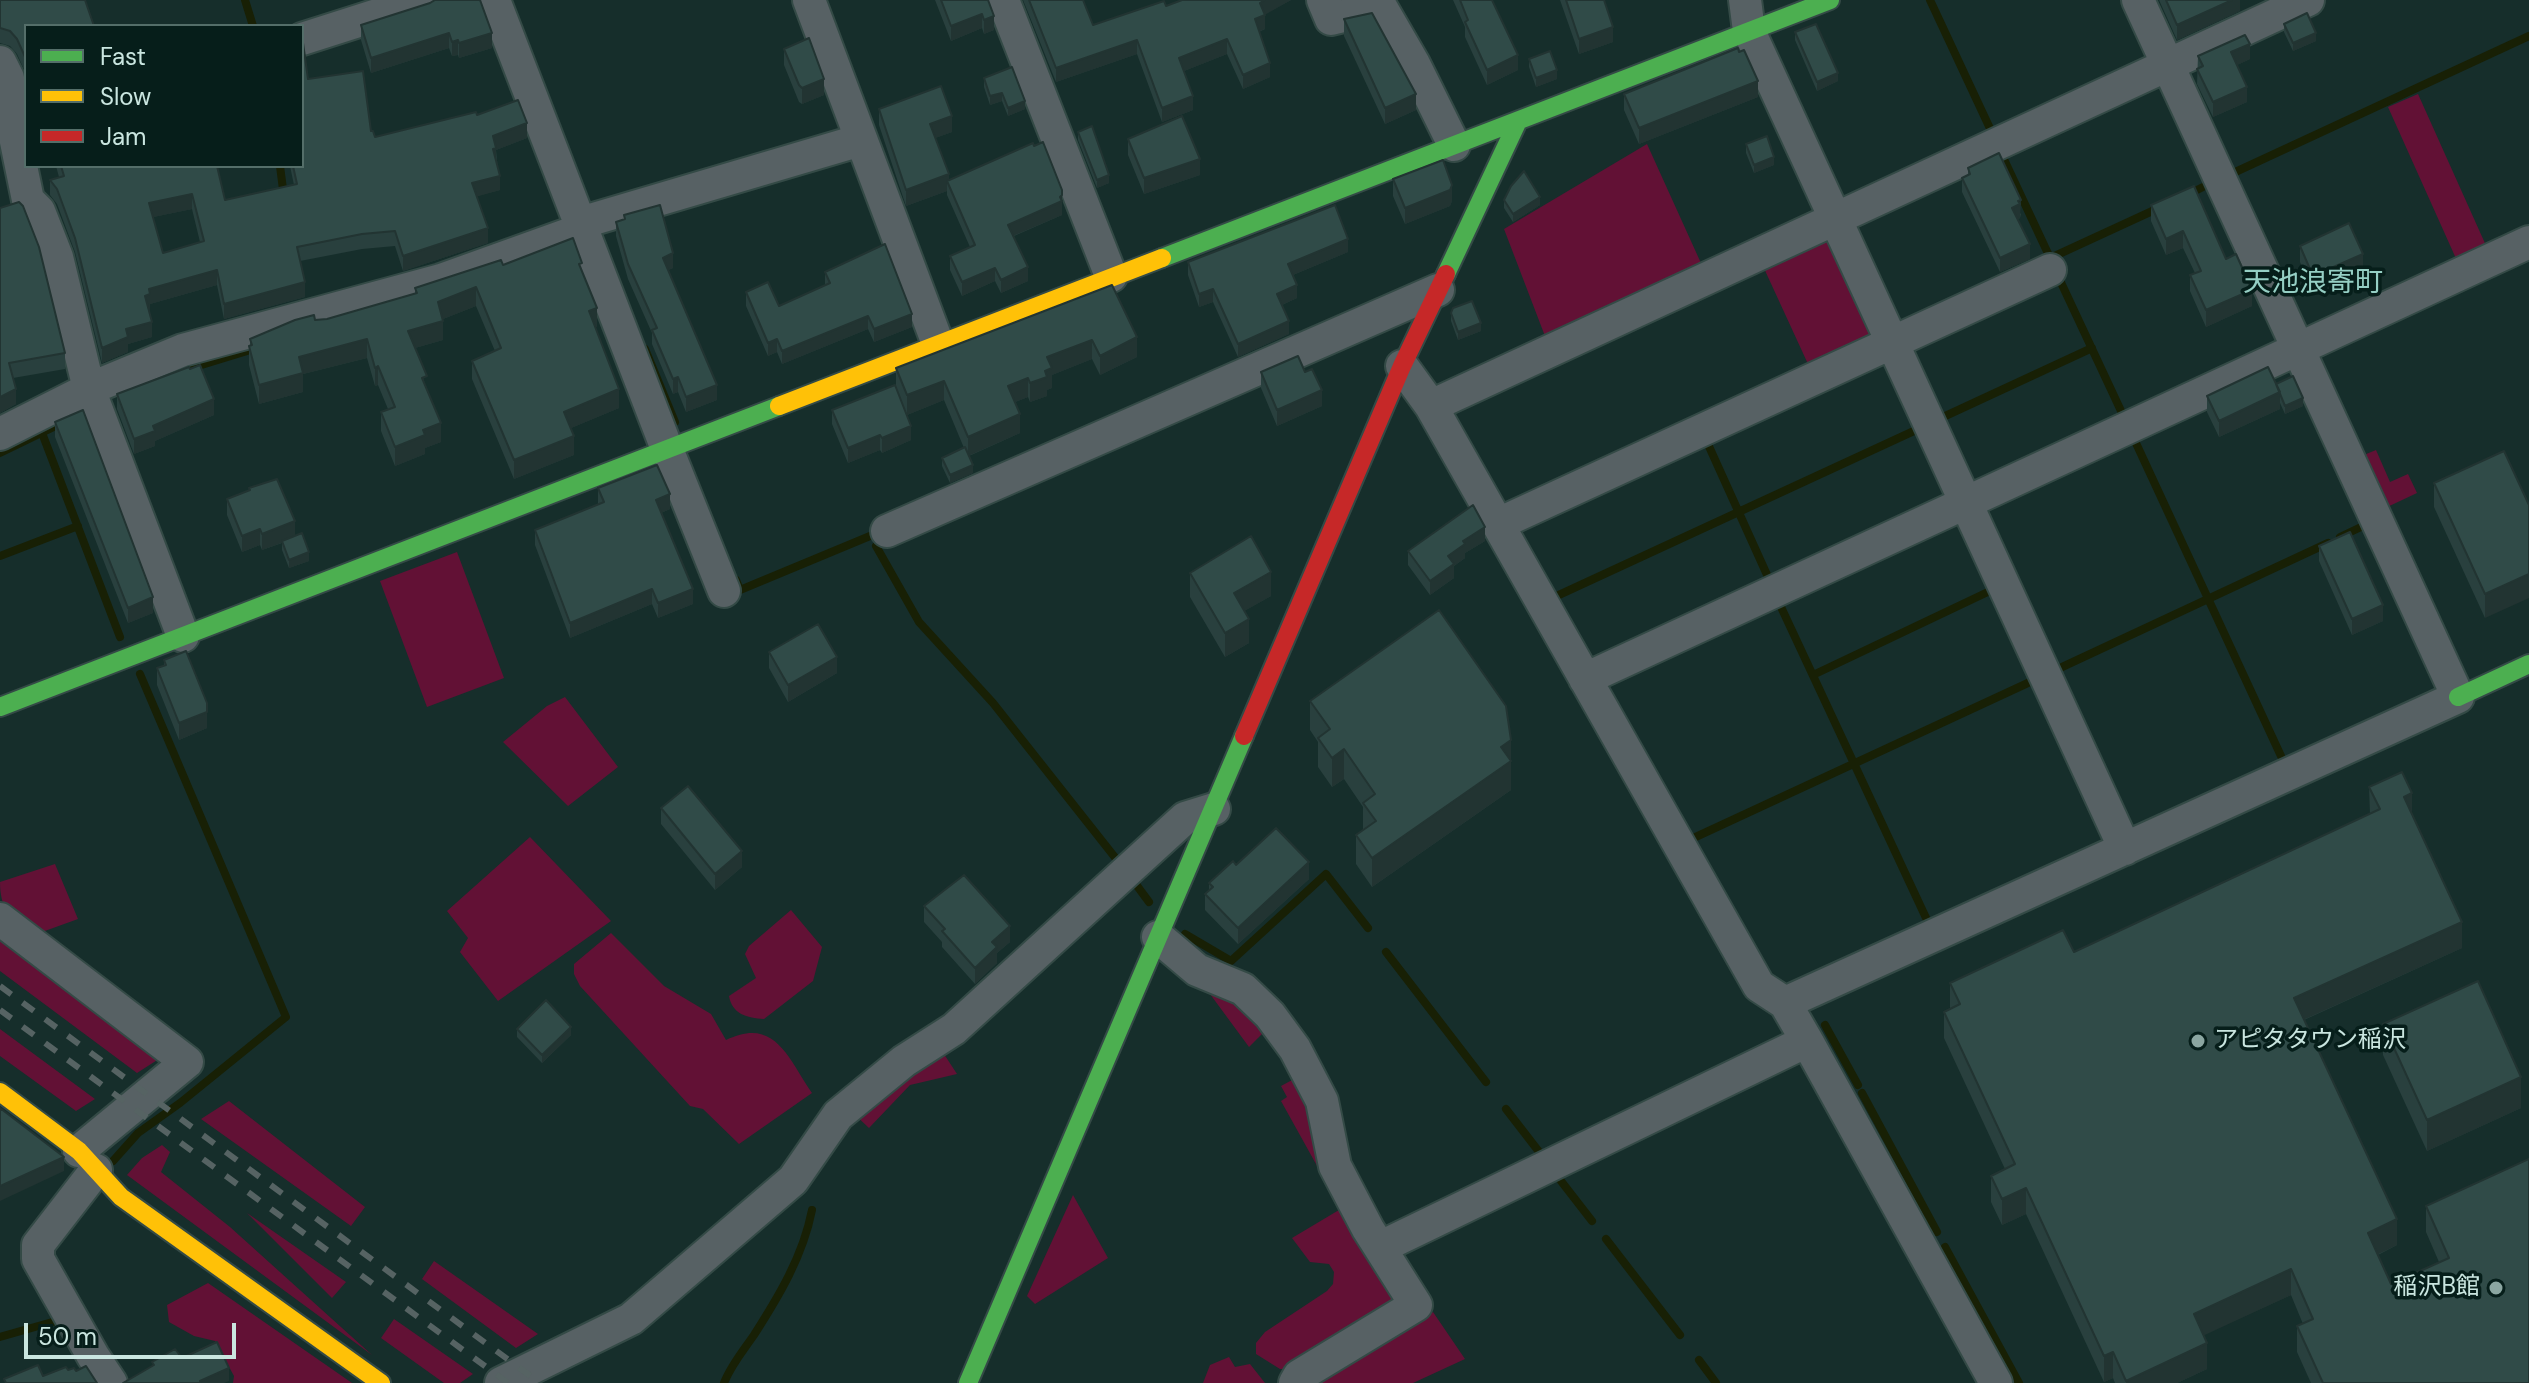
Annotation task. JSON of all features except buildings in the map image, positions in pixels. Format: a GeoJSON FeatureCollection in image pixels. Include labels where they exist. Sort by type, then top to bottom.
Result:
{"type":"FeatureCollection","features":[{"type":"Feature","properties":{"kind":"street"},"geometry":{"type":"LineString","coordinates":[[304,38],[424,0]]}},
{"type":"Feature","properties":{"kind":"street"},"geometry":{"type":"LineString","coordinates":[[809,0],[938,344]]}},
{"type":"Feature","properties":{"kind":"street"},"geometry":{"type":"LineString","coordinates":[[1003,0],[1111,276]]}},
{"type":"Feature","properties":{"kind":"street"},"geometry":{"type":"LineString","coordinates":[[1323,0],[1331,19],[1381,7],[1414,64],[1454,145]]}},
{"type":"Feature","properties":{"kind":"street"},"geometry":{"type":"LineString","coordinates":[[0,707],[1518,121],[1747,15],[1830,0]]}},
{"type":"Feature","properties":{"kind":"street"},"geometry":{"type":"LineString","coordinates":[[2138,0],[2458,697]]}},
{"type":"Feature","properties":{"kind":"street"},"geometry":{"type":"LineString","coordinates":[[1431,406],[2308,0]]}},
{"type":"Feature","properties":{"kind":"street"},"geometry":{"type":"LineString","coordinates":[[502,2],[581,226],[724,591]]}},
{"type":"Feature","properties":{"kind":"street"},"geometry":{"type":"LineString","coordinates":[[1747,15],[1835,219],[2125,849]]}},
{"type":"Feature","properties":{"kind":"street"},"geometry":{"type":"LineString","coordinates":[[0,62],[8,78],[20,130],[14,205],[39,211],[57,257],[89,389],[183,636]]}},
{"type":"Feature","properties":{"kind":"street"},"geometry":{"type":"LineString","coordinates":[[968,1383],[1402,366],[1518,121]]}},
{"type":"Feature","properties":{"kind":"street"},"geometry":{"type":"LineString","coordinates":[[0,434],[89,389],[183,350],[441,280],[581,226],[861,140]]}},
{"type":"Feature","properties":{"kind":"street"},"geometry":{"type":"LineString","coordinates":[[1585,679],[2529,242]]}},
{"type":"Feature","properties":{"kind":"street"},"geometry":{"type":"LineString","coordinates":[[1498,524],[2050,270]]}},
{"type":"Feature","properties":{"kind":"street"},"geometry":{"type":"LineString","coordinates":[[887,531],[1438,290]]}},
{"type":"Feature","properties":{"kind":"street"},"geometry":{"type":"LineString","coordinates":[[1402,366],[1431,406],[1759,986],[1785,1003],[1996,1383]]}},
{"type":"Feature","properties":{"kind":"street"},"geometry":{"type":"LineString","coordinates":[[1785,1003],[2529,664]]}},
{"type":"Feature","properties":{"kind":"street"},"geometry":{"type":"LineString","coordinates":[[501,1383],[631,1319],[793,1180],[838,1115],[904,1061],[954,1029],[1185,818],[1214,809]]}},
{"type":"Feature","properties":{"kind":"street"},"geometry":{"type":"LineString","coordinates":[[0,919],[187,1062],[88,1161],[38,1245],[38,1259],[111,1383]]}},
{"type":"Feature","properties":{"kind":"street"},"geometry":{"type":"LineString","coordinates":[[1158,937],[1197,970],[1243,989],[1270,1015],[1295,1049],[1322,1101],[1335,1166],[1416,1305],[1299,1376],[1295,1383]]}},
{"type":"Feature","properties":{"kind":"street"},"geometry":{"type":"LineString","coordinates":[[1381,1247],[1807,1041]]}},
{"type":"Feature","properties":{"kind":"street"},"geometry":{"type":"LineString","coordinates":[[0,1092],[88,1161],[121,1197],[381,1383]]}},
{"type":"Feature","properties":{"kind":"shaded area"},"geometry":{"type":"Polygon","coordinates":[[[2418,94],[2488,250],[2458,263],[2388,107],[2418,94]]]}},
{"type":"Feature","properties":{"kind":"shaded area"},"geometry":{"type":"Polygon","coordinates":[[[1647,144],[1705,272],[1548,344],[1504,229],[1647,144]]]}},
{"type":"Feature","properties":{"kind":"shaded area"},"geometry":{"type":"Polygon","coordinates":[[[1818,238],[1830,242],[1873,333],[1808,364],[1762,264],[1818,238]]]}},
{"type":"Feature","properties":{"kind":"shaded area"},"geometry":{"type":"Polygon","coordinates":[[[2376,450],[2390,482],[2408,474],[2417,493],[2383,509],[2359,457],[2376,450]]]}},
{"type":"Feature","properties":{"kind":"shaded area"},"geometry":{"type":"Polygon","coordinates":[[[457,552],[504,678],[427,707],[380,581],[457,552]]]}},
{"type":"Feature","properties":{"kind":"shaded area"},"geometry":{"type":"Polygon","coordinates":[[[565,697],[618,767],[568,806],[503,742],[547,706],[565,697]]]}},
{"type":"Feature","properties":{"kind":"shaded area"},"geometry":{"type":"Polygon","coordinates":[[[530,837],[611,921],[498,1001],[460,952],[468,938],[447,911],[530,837]]]}},
{"type":"Feature","properties":{"kind":"shaded area"},"geometry":{"type":"Polygon","coordinates":[[[55,864],[78,919],[31,936],[8,913],[0,882],[55,864]]]}},
{"type":"Feature","properties":{"kind":"shaded area"},"geometry":{"type":"Polygon","coordinates":[[[791,910],[822,947],[813,981],[764,1019],[741,1014],[733,1007],[729,996],[756,978],[745,954],[749,946],[791,910]]]}},
{"type":"Feature","properties":{"kind":"shaded area"},"geometry":{"type":"Polygon","coordinates":[[[611,933],[664,986],[711,1014],[726,1040],[757,1033],[778,1044],[812,1093],[739,1144],[703,1109],[690,1106],[580,986],[574,974],[574,964],[611,933]]]}},
{"type":"Feature","properties":{"kind":"shaded area"},"geometry":{"type":"Polygon","coordinates":[[[0,935],[165,1055],[137,1073],[0,971],[0,935]]]}},
{"type":"Feature","properties":{"kind":"shaded area"},"geometry":{"type":"Polygon","coordinates":[[[1219,988],[1253,1018],[1263,1033],[1249,1047],[1210,994],[1219,988]]]}},
{"type":"Feature","properties":{"kind":"shaded area"},"geometry":{"type":"Polygon","coordinates":[[[0,1029],[95,1099],[76,1111],[0,1056],[0,1029]]]}},
{"type":"Feature","properties":{"kind":"shaded area"},"geometry":{"type":"Polygon","coordinates":[[[940,1048],[957,1074],[910,1085],[869,1128],[852,1112],[940,1048]]]}},
{"type":"Feature","properties":{"kind":"shaded area"},"geometry":{"type":"Polygon","coordinates":[[[1294,1079],[1307,1101],[1321,1173],[1281,1101],[1287,1097],[1281,1086],[1294,1079]]]}},
{"type":"Feature","properties":{"kind":"shaded area"},"geometry":{"type":"Polygon","coordinates":[[[229,1101],[365,1207],[351,1226],[201,1119],[229,1101]]]}},
{"type":"Feature","properties":{"kind":"shaded area"},"geometry":{"type":"Polygon","coordinates":[[[162,1145],[170,1152],[161,1172],[230,1227],[372,1355],[127,1175],[142,1158],[162,1145]]]}},
{"type":"Feature","properties":{"kind":"shaded area"},"geometry":{"type":"Polygon","coordinates":[[[1073,1195],[1108,1258],[1035,1304],[1027,1296],[1073,1195]]]}},
{"type":"Feature","properties":{"kind":"shaded area"},"geometry":{"type":"Polygon","coordinates":[[[1339,1210],[1396,1298],[1392,1308],[1291,1369],[1280,1369],[1256,1354],[1256,1343],[1265,1332],[1333,1284],[1334,1272],[1329,1264],[1310,1262],[1292,1238],[1339,1210]]]}},
{"type":"Feature","properties":{"kind":"shaded area"},"geometry":{"type":"Polygon","coordinates":[[[247,1213],[346,1282],[332,1298],[247,1213]]]}},
{"type":"Feature","properties":{"kind":"shaded area"},"geometry":{"type":"Polygon","coordinates":[[[434,1261],[538,1334],[516,1348],[422,1279],[434,1261]]]}},
{"type":"Feature","properties":{"kind":"shaded area"},"geometry":{"type":"Polygon","coordinates":[[[208,1283],[352,1383],[233,1383],[234,1376],[215,1341],[194,1336],[169,1322],[167,1305],[208,1283]]]}},
{"type":"Feature","properties":{"kind":"shaded area"},"geometry":{"type":"Polygon","coordinates":[[[1433,1312],[1465,1359],[1413,1383],[1318,1383],[1433,1312]]]}},
{"type":"Feature","properties":{"kind":"shaded area"},"geometry":{"type":"Polygon","coordinates":[[[394,1319],[473,1374],[460,1383],[444,1383],[381,1338],[394,1319]]]}},
{"type":"Feature","properties":{"kind":"shaded area"},"geometry":{"type":"Polygon","coordinates":[[[1229,1357],[1235,1367],[1250,1364],[1265,1383],[1203,1383],[1210,1365],[1229,1357]]]}},
{"type":"Feature","properties":{"kind":"waterway"},"geometry":{"type":"LineString","coordinates":[[245,0],[252,24]]}},
{"type":"Feature","properties":{"kind":"waterway"},"geometry":{"type":"LineString","coordinates":[[1930,0],[1994,137]]}},
{"type":"Feature","properties":{"kind":"waterway"},"geometry":{"type":"LineString","coordinates":[[2231,174],[2529,36]]}},
{"type":"Feature","properties":{"kind":"waterway"},"geometry":{"type":"LineString","coordinates":[[2001,153],[2052,262]]}},
{"type":"Feature","properties":{"kind":"waterway"},"geometry":{"type":"LineString","coordinates":[[280,168],[284,197]]}},
{"type":"Feature","properties":{"kind":"waterway"},"geometry":{"type":"LineString","coordinates":[[2187,195],[2203,187]]}},
{"type":"Feature","properties":{"kind":"waterway"},"geometry":{"type":"LineString","coordinates":[[2046,260],[2161,207]]}},
{"type":"Feature","properties":{"kind":"waterway"},"geometry":{"type":"LineString","coordinates":[[2057,274],[2122,413]]}},
{"type":"Feature","properties":{"kind":"waterway"},"geometry":{"type":"LineString","coordinates":[[182,371],[257,348]]}},
{"type":"Feature","properties":{"kind":"waterway"},"geometry":{"type":"LineString","coordinates":[[1941,418],[2092,348]]}},
{"type":"Feature","properties":{"kind":"waterway"},"geometry":{"type":"LineString","coordinates":[[645,349],[675,422]]}},
{"type":"Feature","properties":{"kind":"waterway"},"geometry":{"type":"LineString","coordinates":[[0,453],[64,422]]}},
{"type":"Feature","properties":{"kind":"waterway"},"geometry":{"type":"LineString","coordinates":[[1548,600],[1916,430]]}},
{"type":"Feature","properties":{"kind":"waterway"},"geometry":{"type":"LineString","coordinates":[[42,433],[120,637]]}},
{"type":"Feature","properties":{"kind":"waterway"},"geometry":{"type":"LineString","coordinates":[[2135,441],[2281,756]]}},
{"type":"Feature","properties":{"kind":"waterway"},"geometry":{"type":"LineString","coordinates":[[1707,442],[1768,577]]}},
{"type":"Feature","properties":{"kind":"waterway"},"geometry":{"type":"LineString","coordinates":[[0,556],[78,526]]}},
{"type":"Feature","properties":{"kind":"waterway"},"geometry":{"type":"LineString","coordinates":[[2340,537],[2361,527]]}},
{"type":"Feature","properties":{"kind":"waterway"},"geometry":{"type":"LineString","coordinates":[[736,580],[740,590],[870,536]]}},
{"type":"Feature","properties":{"kind":"waterway"},"geometry":{"type":"LineString","coordinates":[[2060,668],[2328,543]]}},
{"type":"Feature","properties":{"kind":"waterway"},"geometry":{"type":"LineString","coordinates":[[876,546],[919,622],[993,703],[1121,865]]}},
{"type":"Feature","properties":{"kind":"waterway"},"geometry":{"type":"LineString","coordinates":[[1813,675],[1992,590]]}},
{"type":"Feature","properties":{"kind":"waterway"},"geometry":{"type":"LineString","coordinates":[[1781,607],[1927,920]]}},
{"type":"Feature","properties":{"kind":"waterway"},"geometry":{"type":"LineString","coordinates":[[113,1161],[138,1133],[286,1017],[140,674]]}},
{"type":"Feature","properties":{"kind":"waterway"},"geometry":{"type":"LineString","coordinates":[[1687,841],[2030,682]]}},
{"type":"Feature","properties":{"kind":"waterway"},"geometry":{"type":"LineString","coordinates":[[1185,934],[1231,961],[1326,874],[1368,928]]}},
{"type":"Feature","properties":{"kind":"waterway"},"geometry":{"type":"LineString","coordinates":[[1132,879],[1149,902]]}},
{"type":"Feature","properties":{"kind":"waterway"},"geometry":{"type":"LineString","coordinates":[[1386,952],[1486,1082]]}},
{"type":"Feature","properties":{"kind":"waterway"},"geometry":{"type":"LineString","coordinates":[[1825,1025],[1858,1085]]}},
{"type":"Feature","properties":{"kind":"waterway"},"geometry":{"type":"LineString","coordinates":[[1862,1093],[1937,1232]]}},
{"type":"Feature","properties":{"kind":"waterway"},"geometry":{"type":"LineString","coordinates":[[1506,1109],[1540,1153]]}},
{"type":"Feature","properties":{"kind":"waterway"},"geometry":{"type":"LineString","coordinates":[[1561,1181],[1592,1221]]}},
{"type":"Feature","properties":{"kind":"waterway"},"geometry":{"type":"LineString","coordinates":[[724,1383],[789,1275],[803,1243],[812,1210]]}},
{"type":"Feature","properties":{"kind":"waterway"},"geometry":{"type":"LineString","coordinates":[[1606,1239],[1680,1335]]}},
{"type":"Feature","properties":{"kind":"waterway"},"geometry":{"type":"LineString","coordinates":[[1945,1247],[2019,1383]]}},
{"type":"Feature","properties":{"kind":"waterway"},"geometry":{"type":"LineString","coordinates":[[0,1337],[63,1319]]}},
{"type":"Feature","properties":{"kind":"waterway"},"geometry":{"type":"LineString","coordinates":[[1699,1360],[1716,1383]]}},
{"type":"Feature","properties":{"kind":"railway"},"geometry":{"type":"LineString","coordinates":[[0,986],[540,1383]]}},
{"type":"Feature","properties":{"kind":"railway"},"geometry":{"type":"LineString","coordinates":[[0,1010],[508,1383]]}},
{"type":"Feature","properties":{"kind":"traffic: fast"},"geometry":{"type":"LineString","coordinates":[[1162,258],[1830,0]]}},
{"type":"Feature","properties":{"kind":"traffic: fast"},"geometry":{"type":"LineString","coordinates":[[1446,274],[1518,121]]}},
{"type":"Feature","properties":{"kind":"traffic: fast"},"geometry":{"type":"LineString","coordinates":[[0,707],[779,406]]}},
{"type":"Feature","properties":{"kind":"traffic: fast"},"geometry":{"type":"LineString","coordinates":[[2458,697],[2529,664]]}},
{"type":"Feature","properties":{"kind":"traffic: fast"},"geometry":{"type":"LineString","coordinates":[[968,1383],[1244,736]]}},
{"type":"Feature","properties":{"kind":"traffic: slow"},"geometry":{"type":"LineString","coordinates":[[779,406],[1162,258]]}},
{"type":"Feature","properties":{"kind":"traffic: slow"},"geometry":{"type":"LineString","coordinates":[[0,1092],[79,1151],[121,1197],[381,1383]]}},
{"type":"Feature","properties":{"kind":"traffic: jam"},"geometry":{"type":"LineString","coordinates":[[1244,736],[1402,366],[1446,274]]}},
{"type":"Feature","properties":{"kind":"place","name":"アピタタウン稲沢"},"geometry":{"type":"Point","coordinates":[2198,1041]}},
{"type":"Feature","properties":{"kind":"place","name":"稲沢B館"},"geometry":{"type":"Point","coordinates":[2496,1288]}},
{"type":"Feature","properties":{"kind":"district","name":"天池浪寄町"},"geometry":{"type":"Point","coordinates":[2313,284]}}]}
